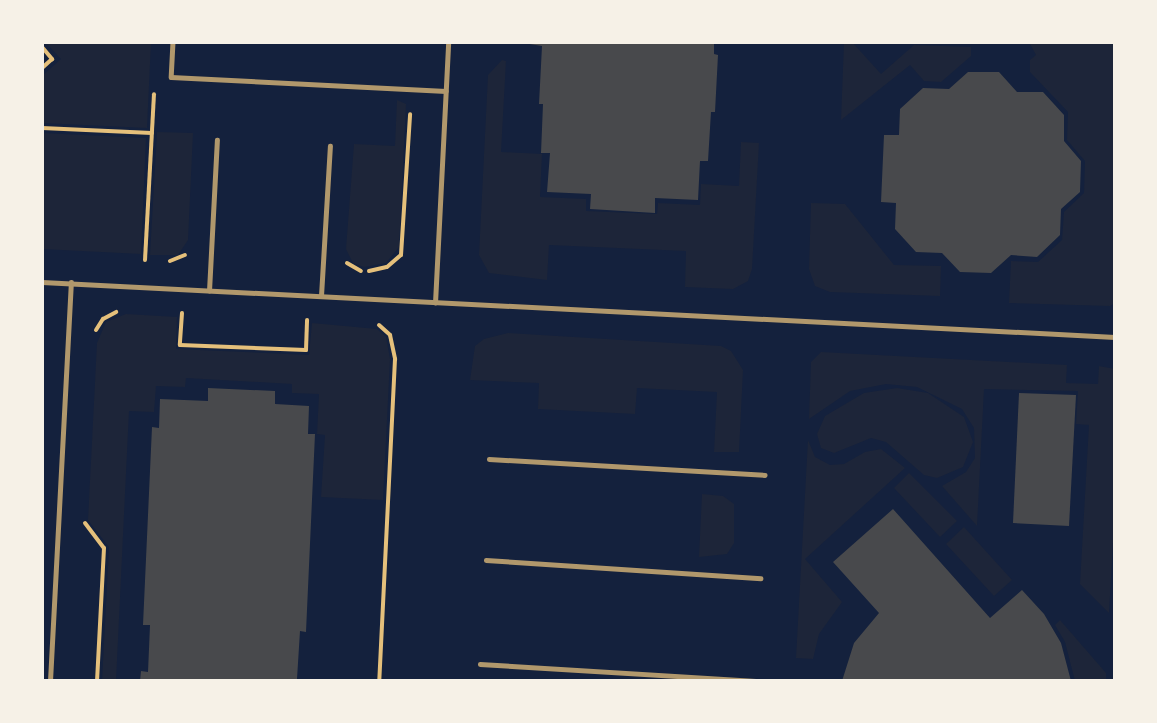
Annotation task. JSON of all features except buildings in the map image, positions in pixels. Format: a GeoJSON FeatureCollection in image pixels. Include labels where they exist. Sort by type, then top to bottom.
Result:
{"type":"FeatureCollection","features":[{"type":"Feature","properties":{"kind":"lane"},"geometry":{"type":"LineString","coordinates":[[173,42],[171,77],[446,91]]}},
{"type":"Feature","properties":{"kind":"lane"},"geometry":{"type":"LineString","coordinates":[[435,303],[448,42]]}},
{"type":"Feature","properties":{"kind":"lane"},"geometry":{"type":"LineString","coordinates":[[209,291],[217,140]]}},
{"type":"Feature","properties":{"kind":"lane"},"geometry":{"type":"LineString","coordinates":[[321,296],[330,146]]}},
{"type":"Feature","properties":{"kind":"lane"},"geometry":{"type":"LineString","coordinates":[[42,282],[1115,337]]}},
{"type":"Feature","properties":{"kind":"lane"},"geometry":{"type":"LineString","coordinates":[[50,681],[71,284]]}},
{"type":"Feature","properties":{"kind":"lane"},"geometry":{"type":"LineString","coordinates":[[489,459],[765,475]]}},
{"type":"Feature","properties":{"kind":"lane"},"geometry":{"type":"LineString","coordinates":[[486,560],[760,578]]}},
{"type":"Feature","properties":{"kind":"lane"},"geometry":{"type":"LineString","coordinates":[[480,664],[754,681]]}},
{"type":"Feature","properties":{"kind":"path"},"geometry":{"type":"LineString","coordinates":[[42,47],[52,59],[42,68]]}},
{"type":"Feature","properties":{"kind":"path"},"geometry":{"type":"LineString","coordinates":[[145,260],[154,88]]}},
{"type":"Feature","properties":{"kind":"path"},"geometry":{"type":"LineString","coordinates":[[344,257],[357,270],[371,271],[387,267],[401,255],[410,108]]}},
{"type":"Feature","properties":{"kind":"path"},"geometry":{"type":"LineString","coordinates":[[42,128],[152,133]]}},
{"type":"Feature","properties":{"kind":"path"},"geometry":{"type":"LineString","coordinates":[[163,261],[178,260],[190,249]]}},
{"type":"Feature","properties":{"kind":"path"},"geometry":{"type":"LineString","coordinates":[[134,259],[154,260]]}},
{"type":"Feature","properties":{"kind":"path"},"geometry":{"type":"LineString","coordinates":[[92,342],[103,319],[125,309]]}},
{"type":"Feature","properties":{"kind":"path"},"geometry":{"type":"LineString","coordinates":[[170,312],[182,312],[180,345],[306,350],[307,319],[319,319]]}},
{"type":"Feature","properties":{"kind":"path"},"geometry":{"type":"LineString","coordinates":[[373,323],[390,334],[395,359],[379,681]]}},
{"type":"Feature","properties":{"kind":"path"},"geometry":{"type":"LineString","coordinates":[[84,510],[84,521],[104,548],[98,681]]}},
{"type":"Feature","properties":{"kind":"shaded area"},"geometry":{"type":"Polygon","coordinates":[[[45,42],[151,42],[147,128],[42,123],[42,76],[61,59],[45,42]]]}},
{"type":"Feature","properties":{"kind":"shaded area"},"geometry":{"type":"Polygon","coordinates":[[[844,42],[852,42],[881,74],[914,45],[971,47],[971,56],[941,82],[924,81],[910,65],[841,120],[844,42]]]}},
{"type":"Feature","properties":{"kind":"shaded area"},"geometry":{"type":"Polygon","coordinates":[[[1029,42],[1115,42],[1115,303],[1110,306],[1009,303],[1011,261],[1038,262],[1062,240],[1064,212],[1084,193],[1085,161],[1067,140],[1068,112],[1030,72],[1030,60],[1036,55],[1029,42]]]}},
{"type":"Feature","properties":{"kind":"shaded area"},"geometry":{"type":"Polygon","coordinates":[[[502,60],[506,61],[501,152],[542,154],[540,197],[586,199],[586,211],[657,214],[658,203],[700,205],[701,184],[739,186],[741,142],[759,143],[752,269],[748,281],[733,289],[685,287],[686,251],[549,245],[547,280],[489,273],[479,255],[488,75],[502,60]]]}},
{"type":"Feature","properties":{"kind":"shaded area"},"geometry":{"type":"Polygon","coordinates":[[[397,100],[406,104],[399,247],[386,263],[364,267],[353,263],[346,249],[354,144],[395,146],[397,100]]]}},
{"type":"Feature","properties":{"kind":"shaded area"},"geometry":{"type":"Polygon","coordinates":[[[157,132],[193,133],[188,240],[178,255],[150,255],[157,132]]]}},
{"type":"Feature","properties":{"kind":"shaded area"},"geometry":{"type":"Polygon","coordinates":[[[42,133],[146,138],[141,254],[42,249],[42,133]]]}},
{"type":"Feature","properties":{"kind":"shaded area"},"geometry":{"type":"Polygon","coordinates":[[[811,203],[845,204],[894,265],[941,266],[940,296],[830,292],[815,286],[809,269],[811,203]]]}},
{"type":"Feature","properties":{"kind":"shaded area"},"geometry":{"type":"Polygon","coordinates":[[[126,314],[177,317],[176,349],[309,355],[312,323],[377,329],[386,337],[390,359],[383,500],[321,497],[325,435],[317,434],[319,394],[292,393],[292,384],[186,378],[185,387],[156,386],[154,412],[129,411],[116,681],[102,681],[109,547],[88,520],[97,343],[106,322],[126,314]]]}},
{"type":"Feature","properties":{"kind":"shaded area"},"geometry":{"type":"Polygon","coordinates":[[[508,333],[721,346],[731,351],[743,370],[739,452],[714,452],[717,392],[637,388],[635,414],[538,409],[539,383],[470,380],[475,346],[484,339],[508,333]]]}},
{"type":"Feature","properties":{"kind":"shaded area"},"geometry":{"type":"Polygon","coordinates":[[[821,352],[1067,365],[1066,383],[1098,384],[1099,366],[1115,369],[1115,507],[1109,613],[1080,584],[1089,425],[1076,424],[1078,391],[984,389],[977,526],[942,486],[966,472],[975,458],[974,428],[962,409],[917,387],[886,384],[850,391],[809,419],[811,362],[821,352]]]}},
{"type":"Feature","properties":{"kind":"shaded area"},"geometry":{"type":"Polygon","coordinates":[[[897,388],[928,393],[964,417],[973,442],[963,467],[937,478],[924,475],[886,442],[871,438],[834,453],[821,448],[817,434],[825,416],[864,393],[897,388]]]}},
{"type":"Feature","properties":{"kind":"shaded area"},"geometry":{"type":"Polygon","coordinates":[[[808,440],[815,457],[830,465],[844,464],[865,452],[881,449],[905,468],[805,559],[842,602],[819,634],[813,659],[796,658],[808,440]]]}},
{"type":"Feature","properties":{"kind":"shaded area"},"geometry":{"type":"Polygon","coordinates":[[[909,473],[957,521],[940,537],[894,488],[909,473]]]}},
{"type":"Feature","properties":{"kind":"shaded area"},"geometry":{"type":"Polygon","coordinates":[[[702,494],[723,496],[734,504],[734,543],[727,554],[699,557],[702,494]]]}},
{"type":"Feature","properties":{"kind":"shaded area"},"geometry":{"type":"Polygon","coordinates":[[[964,527],[1012,580],[994,596],[946,544],[964,527]]]}},
{"type":"Feature","properties":{"kind":"shaded area"},"geometry":{"type":"Polygon","coordinates":[[[1060,620],[1106,673],[1106,681],[1075,681],[1065,642],[1055,625],[1060,620]]]}}]}
